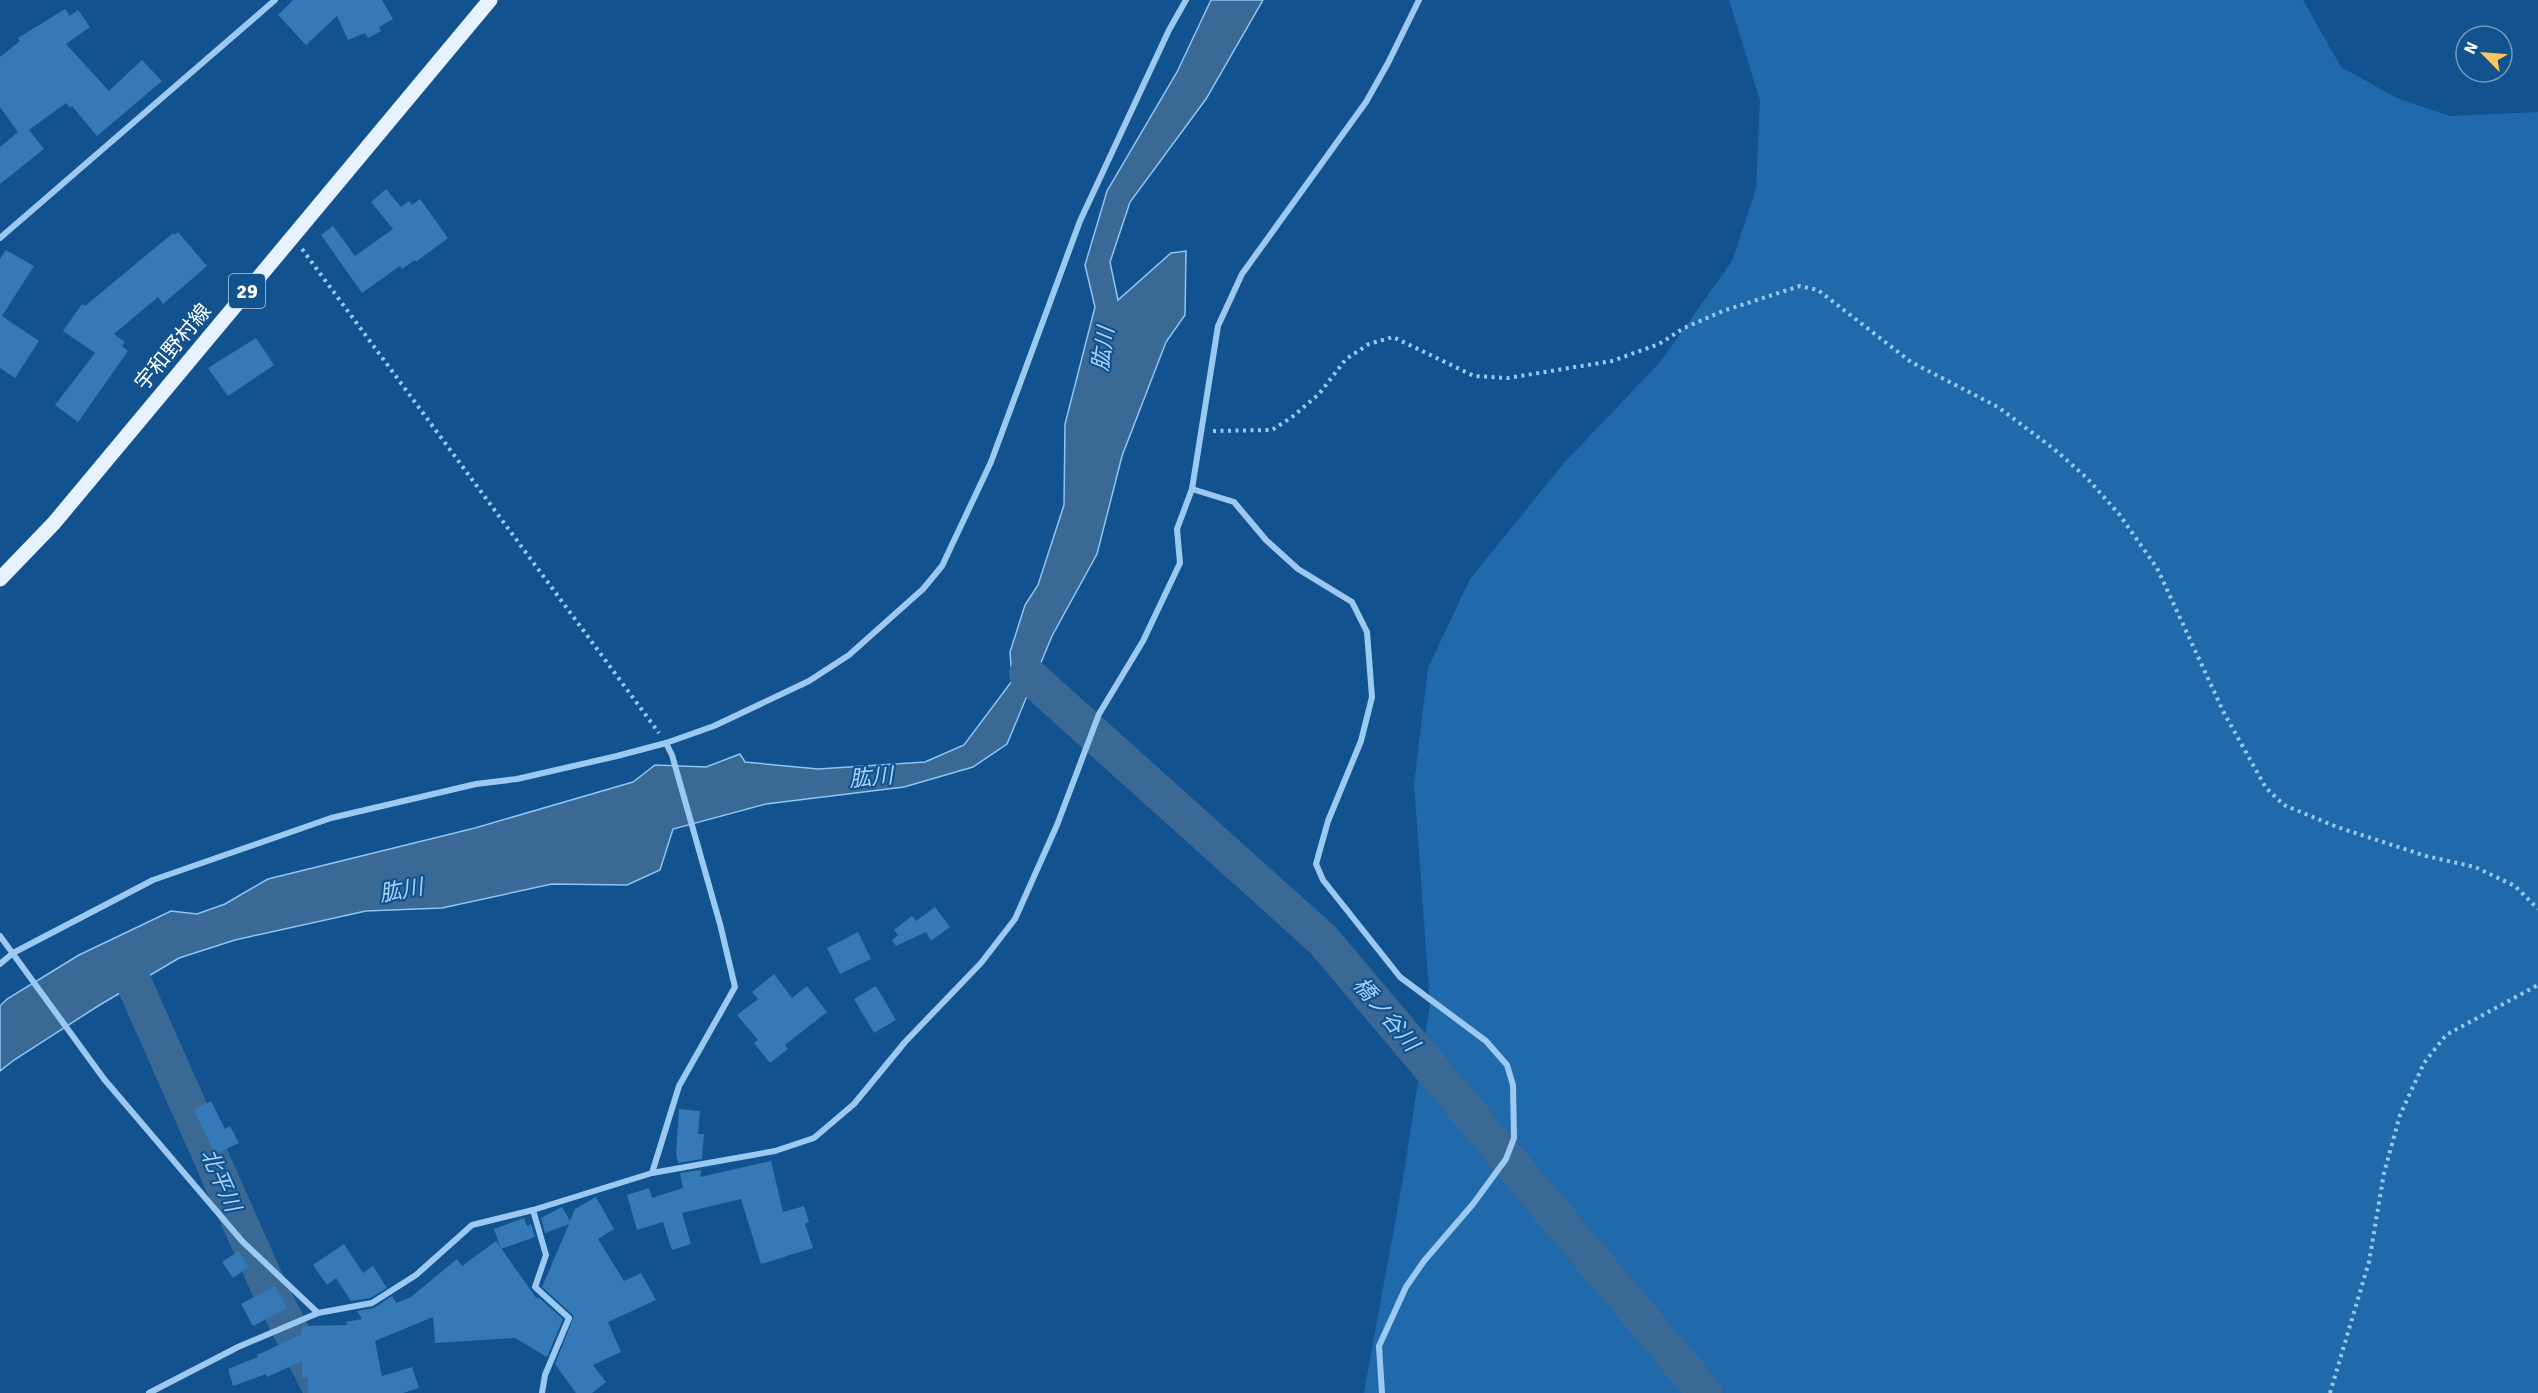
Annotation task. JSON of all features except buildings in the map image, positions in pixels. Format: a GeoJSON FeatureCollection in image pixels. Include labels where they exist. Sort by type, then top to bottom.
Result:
{"type":"FeatureCollection","features":[{"type":"Feature","properties":{"kind":"main road","name":"宇和野村線"},"geometry":{"type":"LineString","coordinates":[[0,579],[54,523],[490,0]]}},
{"type":"Feature","properties":{"kind":"street"},"geometry":{"type":"LineString","coordinates":[[0,238],[275,0]]}},
{"type":"Feature","properties":{"kind":"street"},"geometry":{"type":"LineString","coordinates":[[0,964],[13,953],[153,880],[331,818],[476,784],[517,779],[666,743],[714,726],[809,681],[849,655],[914,597],[942,566],[991,462],[1080,221],[1169,30],[1186,0]]}},
{"type":"Feature","properties":{"kind":"street"},"geometry":{"type":"LineString","coordinates":[[149,1393],[238,1347],[318,1313],[372,1303],[416,1275],[472,1225],[533,1210],[652,1173],[775,1151],[814,1137],[854,1104],[905,1042],[981,963],[1015,920],[1057,825],[1099,714],[1143,641],[1180,563],[1177,529],[1192,489],[1218,326],[1242,274],[1366,102],[1419,0]]}},
{"type":"Feature","properties":{"kind":"street"},"geometry":{"type":"LineString","coordinates":[[1192,489],[1234,502],[1266,540],[1299,569],[1352,602],[1367,632],[1372,697],[1361,741],[1328,821],[1316,864],[1323,880],[1400,977],[1486,1041],[1507,1065],[1513,1084],[1514,1138],[1506,1159],[1473,1204],[1424,1261],[1406,1287],[1378,1346],[1382,1393]]}},
{"type":"Feature","properties":{"kind":"street"},"geometry":{"type":"LineString","coordinates":[[652,1173],[679,1086],[735,987],[720,924],[672,755],[666,743]]}},
{"type":"Feature","properties":{"kind":"street"},"geometry":{"type":"LineString","coordinates":[[0,936],[104,1080],[242,1240],[318,1313]]}},
{"type":"Feature","properties":{"kind":"street"},"geometry":{"type":"LineString","coordinates":[[533,1210],[546,1255],[535,1287],[569,1318],[545,1375],[542,1393]]}},
{"type":"Feature","properties":{"kind":"path"},"geometry":{"type":"LineString","coordinates":[[292,237],[666,743]]}},
{"type":"Feature","properties":{"kind":"path"},"geometry":{"type":"LineString","coordinates":[[1200,432],[1272,430],[1292,417],[1319,394],[1346,359],[1369,344],[1393,337],[1474,376],[1508,378],[1612,361],[1659,344],[1684,328],[1723,311],[1800,286],[1818,290],[1911,362],[1998,407],[2054,449],[2093,485],[2119,514],[2157,568],[2224,713],[2266,788],[2284,805],[2337,827],[2403,849],[2475,867],[2516,886],[2538,909]]}},
{"type":"Feature","properties":{"kind":"path"},"geometry":{"type":"LineString","coordinates":[[2330,1393],[2369,1262],[2384,1173],[2400,1115],[2424,1063],[2446,1035],[2538,985]]}},
{"type":"Feature","properties":{"kind":"shaded area"},"geometry":{"type":"Polygon","coordinates":[[[1729,0],[2303,0],[2341,67],[2397,98],[2450,116],[2538,112],[2538,1393],[1364,1393],[1403,1179],[1430,1004],[1414,784],[1428,668],[1470,579],[1564,463],[1661,361],[1732,261],[1756,189],[1760,100],[1729,0]]]}},
{"type":"Feature","properties":{"kind":"water","name":"肱川"},"geometry":{"type":"Polygon","coordinates":[[[1211,0],[1263,0],[1206,99],[1130,202],[1110,262],[1118,300],[1171,253],[1186,251],[1185,315],[1166,342],[1122,456],[1097,554],[1052,636],[1007,744],[973,767],[904,787],[766,804],[673,829],[660,870],[627,885],[552,884],[442,908],[366,911],[235,940],[179,958],[98,1006],[0,1071],[0,1006],[7,999],[79,955],[171,911],[197,914],[225,904],[268,879],[475,828],[633,782],[655,765],[706,767],[740,754],[745,762],[818,769],[925,762],[964,745],[1012,681],[1010,652],[1025,605],[1038,585],[1064,505],[1065,424],[1095,307],[1085,265],[1107,191],[1177,72],[1211,0]]]}},
{"type":"Feature","properties":{"kind":"waterway","name":"橋ノ谷川"},"geometry":{"type":"LineString","coordinates":[[1027,674],[1323,940],[1705,1393]]}},
{"type":"Feature","properties":{"kind":"waterway","name":"北平川"},"geometry":{"type":"LineString","coordinates":[[126,965],[269,1288],[323,1393]]}}]}
